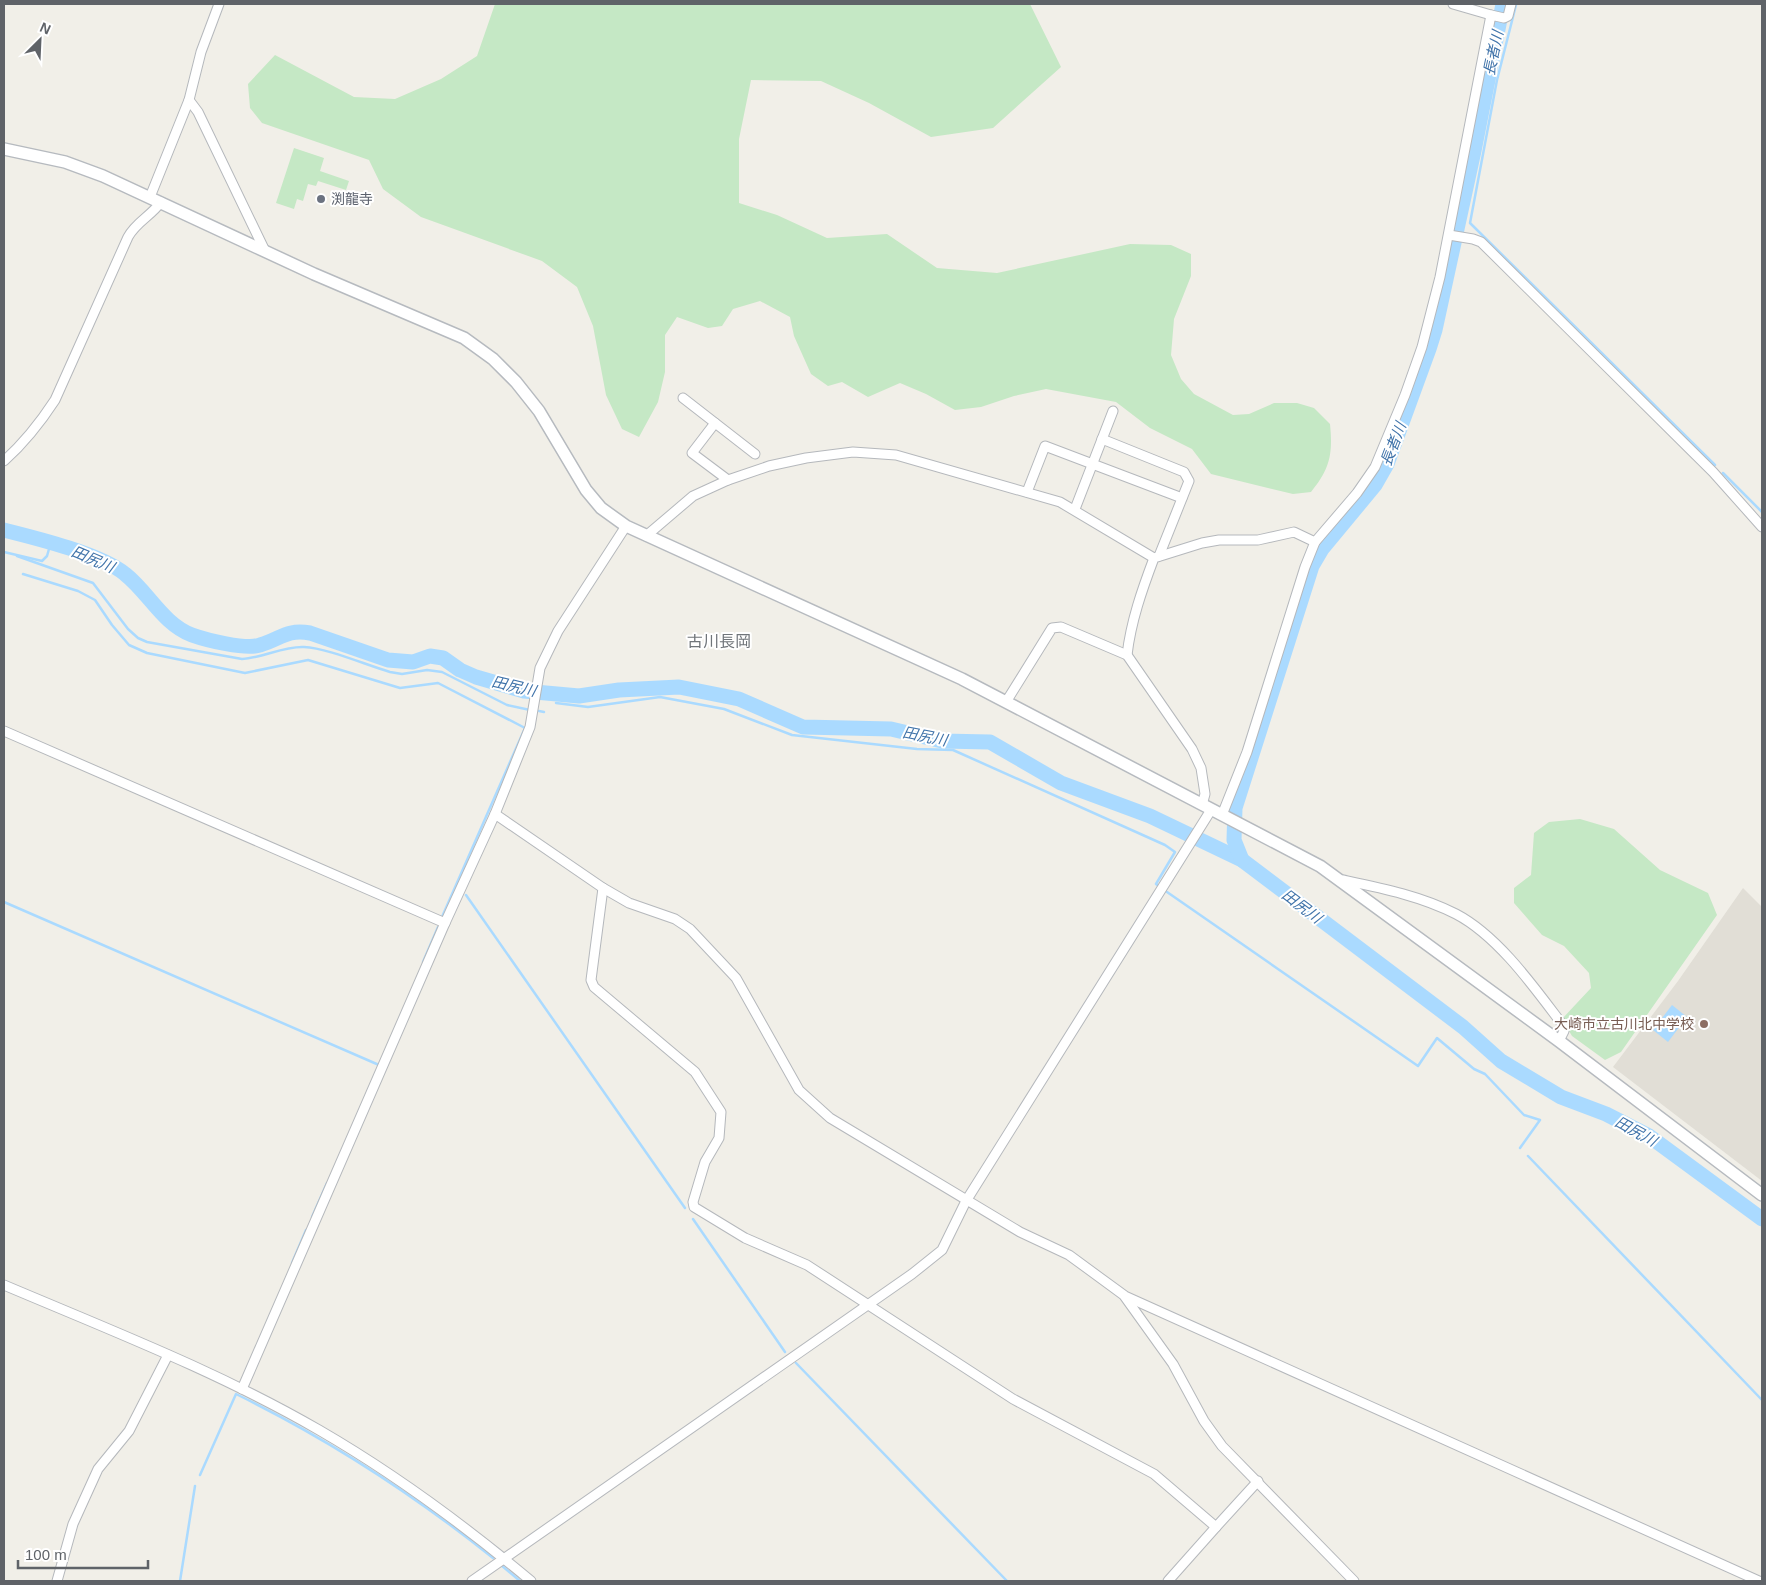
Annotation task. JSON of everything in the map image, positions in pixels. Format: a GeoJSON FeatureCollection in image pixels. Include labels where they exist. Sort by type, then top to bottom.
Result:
{"type":"FeatureCollection","features":[{"type":"Feature","properties":{"kind":"street"},"geometry":{"type":"LineString","coordinates":[[150,197],[189,100],[201,52],[219,4]]}},
{"type":"Feature","properties":{"kind":"street"},"geometry":{"type":"LineString","coordinates":[[1453,4],[1497,17],[1508,16],[1511,4]]}},
{"type":"Feature","properties":{"kind":"street"},"geometry":{"type":"LineString","coordinates":[[472,1581],[912,1274],[942,1250],[966,1201],[1200,829],[1216,811],[1247,752],[1305,567],[1315,542],[1366,482],[1379,458],[1422,347],[1454,236],[1497,17]]}},
{"type":"Feature","properties":{"kind":"street"},"geometry":{"type":"LineString","coordinates":[[189,100],[198,112],[265,250]]}},
{"type":"Feature","properties":{"kind":"street"},"geometry":{"type":"LineString","coordinates":[[4,149],[65,162],[150,197],[464,338],[493,359],[516,382],[539,411],[586,490],[601,508],[626,526],[919,658],[1295,851],[1342,880],[1762,1195]]}},
{"type":"Feature","properties":{"kind":"street"},"geometry":{"type":"LineString","coordinates":[[4,461],[35,429],[55,400],[133,226],[155,210],[161,202]]}},
{"type":"Feature","properties":{"kind":"street"},"geometry":{"type":"LineString","coordinates":[[1454,236],[1481,242],[1713,472],[1762,527]]}},
{"type":"Feature","properties":{"kind":"street"},"geometry":{"type":"LineString","coordinates":[[683,398],[755,454]]}},
{"type":"Feature","properties":{"kind":"street"},"geometry":{"type":"LineString","coordinates":[[1074,509],[1113,411]]}},
{"type":"Feature","properties":{"kind":"street"},"geometry":{"type":"LineString","coordinates":[[715,423],[692,453],[728,480]]}},
{"type":"Feature","properties":{"kind":"street"},"geometry":{"type":"LineString","coordinates":[[1102,440],[1184,472],[1189,481],[1141,594],[1127,655]]}},
{"type":"Feature","properties":{"kind":"street"},"geometry":{"type":"LineString","coordinates":[[1027,492],[1045,446],[1182,498]]}},
{"type":"Feature","properties":{"kind":"street"},"geometry":{"type":"LineString","coordinates":[[646,536],[693,496],[728,480],[769,466],[806,458],[853,452],[896,455],[1060,502],[1156,557],[1219,540],[1258,540],[1294,532],[1315,542]]}},
{"type":"Feature","properties":{"kind":"street"},"geometry":{"type":"LineString","coordinates":[[242,1389],[445,923],[495,814],[530,727],[540,668],[558,631],[626,526]]}},
{"type":"Feature","properties":{"kind":"street"},"geometry":{"type":"LineString","coordinates":[[1006,702],[1052,628],[1061,627],[1127,655],[1192,749],[1201,768],[1205,794],[1216,811]]}},
{"type":"Feature","properties":{"kind":"street"},"geometry":{"type":"LineString","coordinates":[[4,731],[445,923]]}},
{"type":"Feature","properties":{"kind":"street"},"geometry":{"type":"LineString","coordinates":[[495,814],[603,888],[629,903],[675,919],[690,929],[736,978],[799,1090],[830,1118],[966,1201],[1020,1232],[1069,1255],[1125,1296],[1759,1581]]}},
{"type":"Feature","properties":{"kind":"street"},"geometry":{"type":"LineString","coordinates":[[1342,880],[1384,889],[1438,905],[1475,926],[1532,985],[1562,1024],[1564,1031],[1559,1041]]}},
{"type":"Feature","properties":{"kind":"street"},"geometry":{"type":"LineString","coordinates":[[603,888],[591,980],[594,987],[695,1072],[721,1112],[719,1138],[705,1162],[693,1202],[694,1206],[745,1238],[807,1265],[1013,1399],[1154,1474],[1216,1527]]}},
{"type":"Feature","properties":{"kind":"street"},"geometry":{"type":"LineString","coordinates":[[4,1285],[168,1355],[242,1389],[318,1429],[428,1498],[531,1581]]}},
{"type":"Feature","properties":{"kind":"street"},"geometry":{"type":"LineString","coordinates":[[1125,1296],[1173,1364],[1204,1421],[1222,1446],[1354,1581]]}},
{"type":"Feature","properties":{"kind":"street"},"geometry":{"type":"LineString","coordinates":[[59,1581],[73,1524],[98,1469],[129,1431],[168,1355]]}},
{"type":"Feature","properties":{"kind":"street"},"geometry":{"type":"LineString","coordinates":[[1168,1581],[1258,1481]]}},
{"type":"Feature","properties":{"kind":"shaded area","name":"大崎市立古川北中学校"},"geometry":{"type":"Polygon","coordinates":[[[1743,888],[1762,907],[1762,1181],[1613,1067],[1678,981],[1743,888]]]}},
{"type":"Feature","properties":{"kind":"green space"},"geometry":{"type":"Polygon","coordinates":[[[495,4],[1030,4],[1061,67],[993,128],[931,137],[869,103],[821,81],[751,80],[739,139],[739,203],[777,215],[827,238],[887,234],[937,268],[997,273],[1130,244],[1171,245],[1191,254],[1191,276],[1174,319],[1171,355],[1181,379],[1194,394],[1233,415],[1249,414],[1274,403],[1297,403],[1314,408],[1330,424],[1331,444],[1329,461],[1322,476],[1311,492],[1293,494],[1211,474],[1192,449],[1150,428],[1116,402],[1046,389],[1014,396],[981,407],[955,410],[926,394],[900,383],[868,397],[842,382],[828,386],[811,374],[794,336],[790,317],[760,301],[733,309],[722,326],[708,328],[677,317],[665,335],[665,372],[658,402],[639,437],[622,429],[606,395],[593,326],[577,287],[542,261],[421,217],[383,189],[369,160],[262,123],[250,108],[248,84],[275,55],[354,97],[395,99],[441,79],[477,56],[495,4]]]}},
{"type":"Feature","properties":{"kind":"green space"},"geometry":{"type":"Polygon","coordinates":[[[294,148],[324,158],[320,171],[349,181],[346,190],[318,181],[316,186],[308,184],[303,201],[297,199],[294,209],[276,203],[294,148]]]}},
{"type":"Feature","properties":{"kind":"green space"},"geometry":{"type":"Polygon","coordinates":[[[1580,819],[1614,829],[1660,870],[1708,893],[1717,915],[1621,1052],[1605,1060],[1572,1036],[1562,1019],[1591,988],[1589,973],[1564,946],[1542,935],[1514,903],[1514,888],[1531,875],[1534,833],[1549,822],[1580,819]]]}},
{"type":"Feature","properties":{"kind":"water"},"geometry":{"type":"Polygon","coordinates":[[[1672,1005],[1687,1017],[1668,1042],[1653,1030],[1672,1005]]]}},
{"type":"Feature","properties":{"kind":"waterway","name":"長者川"},"geometry":{"type":"LineString","coordinates":[[1242,860],[1234,840],[1235,808],[1312,566],[1322,549],[1375,485],[1387,464],[1435,330],[1474,151],[1503,4]]}},
{"type":"Feature","properties":{"kind":"waterway"},"geometry":{"type":"LineString","coordinates":[[1516,5],[1497,80],[1470,223],[1715,465]]}},
{"type":"Feature","properties":{"kind":"waterway"},"geometry":{"type":"LineString","coordinates":[[1723,473],[1762,512]]}},
{"type":"Feature","properties":{"kind":"waterway","name":"田尻川"},"geometry":{"type":"LineString","coordinates":[[4,530],[68,547],[114,567],[134,582],[173,624],[192,635],[216,642],[254,646],[267,643],[289,633],[310,633],[388,660],[413,662],[430,656],[443,658],[460,670],[476,677],[524,691],[579,696],[619,690],[679,687],[739,699],[803,727],[891,729],[942,741],[990,742],[1061,783],[1150,816],[1242,860],[1463,1027],[1501,1061],[1561,1097],[1606,1114],[1649,1136],[1762,1219]]}},
{"type":"Feature","properties":{"kind":"waterway"},"geometry":{"type":"LineString","coordinates":[[4,552],[42,561],[47,556],[51,542]]}},
{"type":"Feature","properties":{"kind":"waterway"},"geometry":{"type":"LineString","coordinates":[[17,556],[93,583],[128,629],[138,638],[147,642],[242,659],[258,657],[288,648],[313,648],[390,672],[402,674],[427,670],[442,672],[507,705],[530,710]]}},
{"type":"Feature","properties":{"kind":"waterway"},"geometry":{"type":"LineString","coordinates":[[23,574],[78,591],[95,600],[112,625],[129,645],[147,653],[245,673],[308,660],[400,688],[438,683],[525,728],[442,917]]}},
{"type":"Feature","properties":{"kind":"waterway"},"geometry":{"type":"LineString","coordinates":[[556,703],[588,707],[660,697],[724,709],[792,735],[917,749],[953,750],[1165,845],[1175,852],[1156,884],[1160,887]]}},
{"type":"Feature","properties":{"kind":"waterway"},"geometry":{"type":"LineString","coordinates":[[539,711],[544,712]]}},
{"type":"Feature","properties":{"kind":"waterway"},"geometry":{"type":"LineString","coordinates":[[1167,892],[1418,1066],[1437,1038],[1474,1069],[1485,1074],[1524,1115],[1540,1120],[1520,1148]]}},
{"type":"Feature","properties":{"kind":"waterway"},"geometry":{"type":"LineString","coordinates":[[466,895],[685,1208]]}},
{"type":"Feature","properties":{"kind":"waterway"},"geometry":{"type":"LineString","coordinates":[[4,902],[379,1065]]}},
{"type":"Feature","properties":{"kind":"waterway"},"geometry":{"type":"LineString","coordinates":[[423,962],[438,927]]}},
{"type":"Feature","properties":{"kind":"waterway"},"geometry":{"type":"LineString","coordinates":[[1528,1156],[1762,1400]]}},
{"type":"Feature","properties":{"kind":"waterway"},"geometry":{"type":"LineString","coordinates":[[312,1217],[327,1183]]}},
{"type":"Feature","properties":{"kind":"waterway"},"geometry":{"type":"LineString","coordinates":[[693,1219],[785,1352]]}},
{"type":"Feature","properties":{"kind":"waterway"},"geometry":{"type":"LineString","coordinates":[[292,1263],[306,1230]]}},
{"type":"Feature","properties":{"kind":"waterway"},"geometry":{"type":"LineString","coordinates":[[796,1363],[1007,1581]]}},
{"type":"Feature","properties":{"kind":"waterway"},"geometry":{"type":"LineString","coordinates":[[200,1475],[236,1394],[304,1430],[369,1469],[463,1534],[493,1558]]}},
{"type":"Feature","properties":{"kind":"waterway"},"geometry":{"type":"LineString","coordinates":[[180,1581],[195,1486]]}},
{"type":"Feature","properties":{"kind":"waterway"},"geometry":{"type":"LineString","coordinates":[[501,1565],[520,1581]]}},
{"type":"Feature","properties":{"kind":"place","name":"渕龍寺"},"geometry":{"type":"Point","coordinates":[321,199]}},
{"type":"Feature","properties":{"kind":"place","name":"大崎市立古川北中学校"},"geometry":{"type":"Point","coordinates":[1704,1024]}},
{"type":"Feature","properties":{"kind":"district","name":"古川長岡"},"geometry":{"type":"Point","coordinates":[719,641]}}]}
